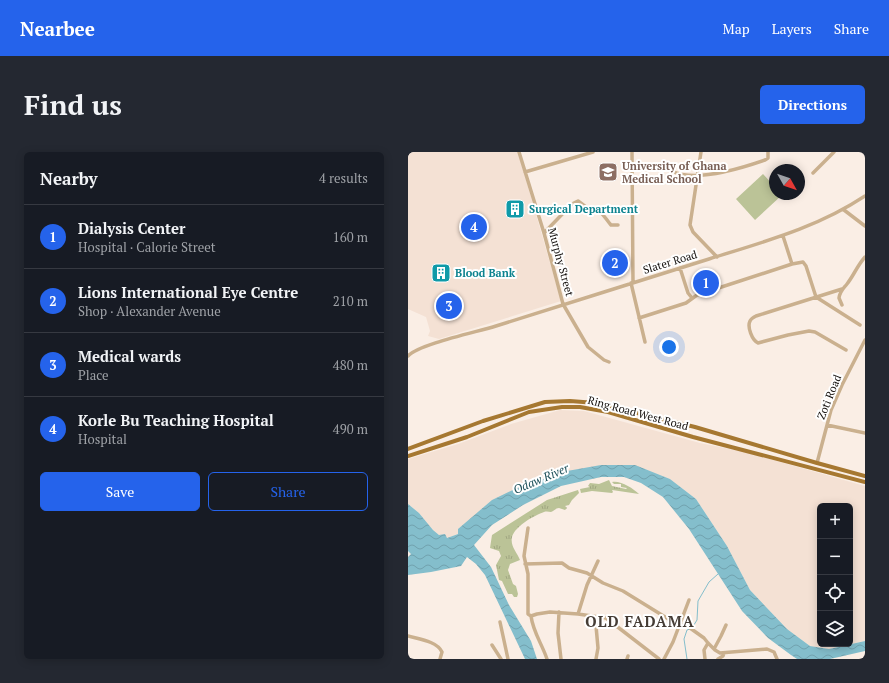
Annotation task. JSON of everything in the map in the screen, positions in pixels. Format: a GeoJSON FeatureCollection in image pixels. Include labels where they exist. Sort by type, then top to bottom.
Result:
{"type":"FeatureCollection","features":[{"type":"Feature","properties":{"kind":"main road","name":"Ring Road West Road"},"geometry":{"type":"LineString","coordinates":[[408,449],[483,421],[545,402],[557,401],[596,404],[695,427],[865,476]]}},
{"type":"Feature","properties":{"kind":"main road","name":"Ring Road West Road"},"geometry":{"type":"LineString","coordinates":[[408,456],[467,437],[529,412],[580,406],[598,409],[693,437],[865,482]]}},
{"type":"Feature","properties":{"kind":"main road"},"geometry":{"type":"LineString","coordinates":[[693,437],[695,427]]}},
{"type":"Feature","properties":{"kind":"street","name":"Murphy Street"},"geometry":{"type":"LineString","coordinates":[[519,152],[544,232],[563,304],[588,346],[608,362]]}},
{"type":"Feature","properties":{"kind":"street"},"geometry":{"type":"LineString","coordinates":[[525,172],[593,152]]}},
{"type":"Feature","properties":{"kind":"street"},"geometry":{"type":"LineString","coordinates":[[632,152],[632,283],[645,342]]}},
{"type":"Feature","properties":{"kind":"street"},"geometry":{"type":"LineString","coordinates":[[702,152],[690,225],[691,229],[717,257]]}},
{"type":"Feature","properties":{"kind":"street"},"geometry":{"type":"LineString","coordinates":[[672,171],[684,175],[698,175],[732,170],[765,160],[768,158],[768,152]]}},
{"type":"Feature","properties":{"kind":"street"},"geometry":{"type":"LineString","coordinates":[[813,173],[834,152]]}},
{"type":"Feature","properties":{"kind":"street","name":"Slater Road"},"geometry":{"type":"LineString","coordinates":[[408,356],[414,351],[434,344],[783,236],[844,210],[865,196]]}},
{"type":"Feature","properties":{"kind":"street"},"geometry":{"type":"LineString","coordinates":[[544,232],[572,204],[578,201],[590,210],[593,207],[597,209],[611,224],[618,225]]}},
{"type":"Feature","properties":{"kind":"street"},"geometry":{"type":"LineString","coordinates":[[844,210],[865,226]]}},
{"type":"Feature","properties":{"kind":"street"},"geometry":{"type":"LineString","coordinates":[[783,236],[792,264]]}},
{"type":"Feature","properties":{"kind":"street"},"geometry":{"type":"LineString","coordinates":[[846,350],[815,332],[809,331],[788,335],[761,343],[755,342],[749,325],[751,319],[756,316],[842,289],[846,286],[856,267],[865,257]]}},
{"type":"Feature","properties":{"kind":"street"},"geometry":{"type":"LineString","coordinates":[[639,318],[686,303],[697,295],[792,264],[803,262],[805,263],[816,297],[860,325]]}},
{"type":"Feature","properties":{"kind":"street"},"geometry":{"type":"LineString","coordinates":[[680,268],[688,293],[692,298]]}},
{"type":"Feature","properties":{"kind":"street"},"geometry":{"type":"LineString","coordinates":[[842,289],[838,298],[842,305]]}},
{"type":"Feature","properties":{"kind":"street","name":"Zoti Road"},"geometry":{"type":"LineString","coordinates":[[817,463],[831,410],[864,343]]}},
{"type":"Feature","properties":{"kind":"street"},"geometry":{"type":"LineString","coordinates":[[827,425],[865,433]]}},
{"type":"Feature","properties":{"kind":"street"},"geometry":{"type":"LineString","coordinates":[[528,528],[524,556],[528,574],[528,614],[531,616],[534,632],[543,646],[547,659]]}},
{"type":"Feature","properties":{"kind":"street"},"geometry":{"type":"LineString","coordinates":[[578,614],[587,585],[598,561]]}},
{"type":"Feature","properties":{"kind":"street"},"geometry":{"type":"LineString","coordinates":[[527,564],[562,563],[569,568],[591,576],[623,591],[660,615],[690,628],[698,633],[720,653],[767,649],[774,652],[777,659]]}},
{"type":"Feature","properties":{"kind":"street"},"geometry":{"type":"LineString","coordinates":[[664,659],[689,600]]}},
{"type":"Feature","properties":{"kind":"street"},"geometry":{"type":"LineString","coordinates":[[531,616],[546,612],[559,612],[603,617],[658,659]]}},
{"type":"Feature","properties":{"kind":"street"},"geometry":{"type":"LineString","coordinates":[[559,612],[558,629],[561,659]]}},
{"type":"Feature","properties":{"kind":"street"},"geometry":{"type":"LineString","coordinates":[[596,659],[598,648],[596,626],[597,617]]}},
{"type":"Feature","properties":{"kind":"street"},"geometry":{"type":"LineString","coordinates":[[500,622],[508,659]]}},
{"type":"Feature","properties":{"kind":"street"},"geometry":{"type":"LineString","coordinates":[[714,649],[726,625]]}},
{"type":"Feature","properties":{"kind":"street"},"geometry":{"type":"LineString","coordinates":[[408,636],[430,642],[440,648],[442,652],[440,659]]}},
{"type":"Feature","properties":{"kind":"street"},"geometry":{"type":"LineString","coordinates":[[705,659],[704,650],[708,643]]}},
{"type":"Feature","properties":{"kind":"street"},"geometry":{"type":"LineString","coordinates":[[492,645],[501,659]]}},
{"type":"Feature","properties":{"kind":"street"},"geometry":{"type":"LineString","coordinates":[[718,659],[723,656],[724,653]]}},
{"type":"Feature","properties":{"kind":"shaded area"},"geometry":{"type":"Polygon","coordinates":[[[408,152],[518,152],[561,301],[439,339],[428,336],[430,331],[426,317],[408,309],[408,152]]]}},
{"type":"Feature","properties":{"kind":"shaded area"},"geometry":{"type":"Polygon","coordinates":[[[560,410],[584,411],[700,443],[745,452],[865,486],[865,641],[853,644],[853,503],[817,503],[817,647],[838,647],[829,649],[810,646],[787,629],[750,590],[727,546],[696,499],[670,479],[634,465],[601,465],[471,519],[458,529],[458,534],[447,538],[439,535],[419,513],[408,504],[408,459],[458,444],[511,424],[560,410]]]}},
{"type":"Feature","properties":{"kind":"green space"},"geometry":{"type":"Polygon","coordinates":[[[763,174],[769,180],[769,200],[777,200],[755,220],[736,199],[763,174]]]}},
{"type":"Feature","properties":{"kind":"green space"},"geometry":{"type":"Polygon","coordinates":[[[609,480],[612,486],[627,488],[621,487],[621,484],[614,484],[612,482],[619,482],[630,487],[639,494],[612,490],[612,493],[592,491],[581,493],[580,489],[590,487],[588,486],[590,483],[599,484],[609,480]]]}},
{"type":"Feature","properties":{"kind":"green space"},"geometry":{"type":"Polygon","coordinates":[[[578,490],[579,493],[569,505],[565,506],[567,508],[565,510],[558,508],[551,512],[540,513],[521,525],[514,533],[512,543],[520,560],[510,564],[508,570],[513,584],[516,586],[518,594],[517,597],[514,597],[512,594],[508,594],[502,581],[499,580],[496,565],[501,556],[499,551],[490,548],[492,535],[547,500],[578,490]]]}},
{"type":"Feature","properties":{"kind":"water"},"geometry":{"type":"Polygon","coordinates":[[[601,465],[635,465],[670,479],[696,499],[727,546],[750,590],[787,629],[810,646],[829,649],[838,647],[853,647],[853,644],[865,641],[865,651],[830,659],[797,659],[791,655],[768,638],[742,611],[689,529],[663,497],[641,483],[624,477],[601,477],[561,486],[523,505],[492,525],[474,545],[491,567],[509,605],[531,641],[537,659],[525,659],[485,575],[476,564],[467,557],[461,566],[408,575],[408,557],[411,554],[408,551],[408,504],[419,513],[433,530],[439,535],[445,534],[447,538],[458,534],[458,529],[492,500],[517,488],[567,471],[601,465]]]}},
{"type":"Feature","properties":{"kind":"waterway"},"geometry":{"type":"LineString","coordinates":[[692,628],[697,620],[698,601],[709,582],[718,574]]}},
{"type":"Feature","properties":{"kind":"waterway"},"geometry":{"type":"LineString","coordinates":[[687,659],[684,639],[687,630],[690,629]]}},
{"type":"Feature","properties":{"kind":"place","name":"University of Ghana Medical School"},"geometry":{"type":"Point","coordinates":[608,172]}},
{"type":"Feature","properties":{"kind":"place","name":"Surgical Department"},"geometry":{"type":"Point","coordinates":[515,209]}},
{"type":"Feature","properties":{"kind":"place","name":"Korle Bu Teaching Hospital"},"geometry":{"type":"Point","coordinates":[474,227]}},
{"type":"Feature","properties":{"kind":"place","name":"Lions International Eye Centre"},"geometry":{"type":"Point","coordinates":[615,263]}},
{"type":"Feature","properties":{"kind":"place","name":"Blood Bank"},"geometry":{"type":"Point","coordinates":[441,273]}},
{"type":"Feature","properties":{"kind":"place","name":"Dialysis Center"},"geometry":{"type":"Point","coordinates":[706,283]}},
{"type":"Feature","properties":{"kind":"place","name":"Medical wards"},"geometry":{"type":"Point","coordinates":[449,306]}},
{"type":"Feature","properties":{"kind":"district","name":"OLD FADAMA"},"geometry":{"type":"Point","coordinates":[640,622]}},
{"type":"Feature","properties":{"kind":"water label","name":"Odaw River"},"geometry":{"type":"Point","coordinates":[541,479]}}]}
